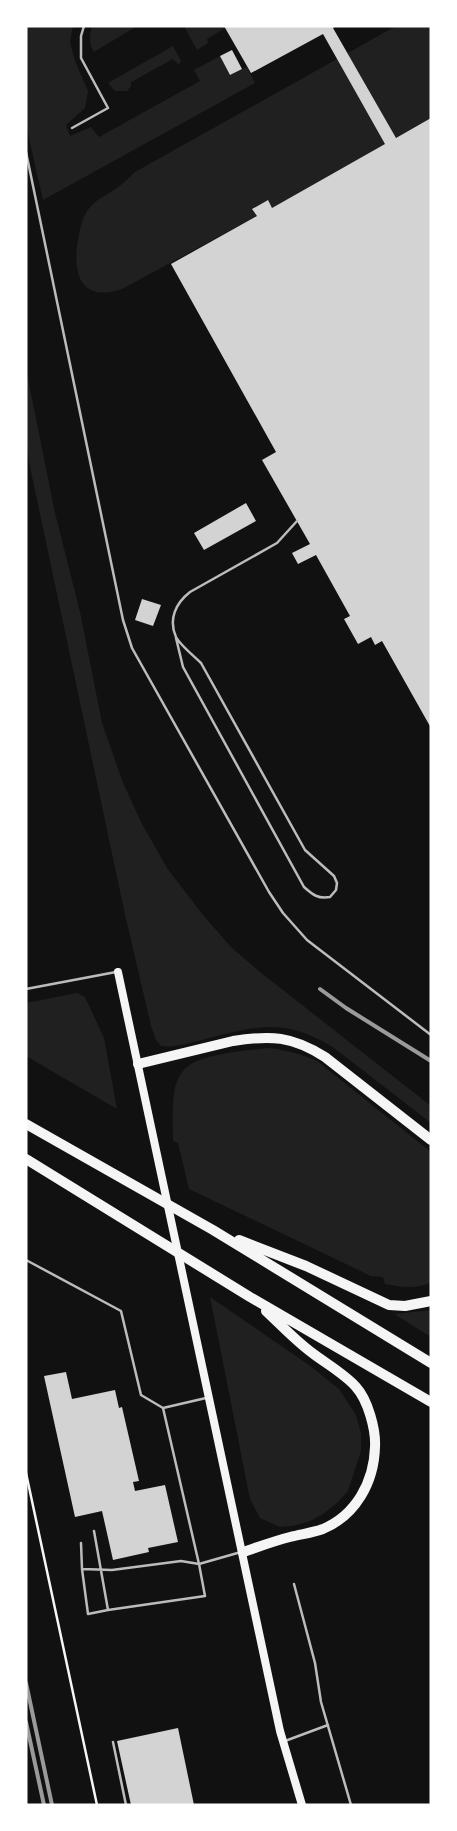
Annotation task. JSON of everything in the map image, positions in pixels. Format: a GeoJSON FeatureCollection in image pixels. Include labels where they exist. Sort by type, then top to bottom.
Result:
{"type":"FeatureCollection","features":[{"type":"Feature","properties":{"kind":"highway"},"geometry":{"type":"LineString","coordinates":[[138,1064],[233,1041],[286,1038],[325,1057],[431,1140]]}},
{"type":"Feature","properties":{"kind":"highway"},"geometry":{"type":"LineString","coordinates":[[26,1124],[213,1230],[431,1362]]}},
{"type":"Feature","properties":{"kind":"highway"},"geometry":{"type":"LineString","coordinates":[[26,1159],[250,1297],[431,1402]]}},
{"type":"Feature","properties":{"kind":"highway"},"geometry":{"type":"LineString","coordinates":[[213,1230],[306,1266],[389,1305],[405,1306],[431,1301]]}},
{"type":"Feature","properties":{"kind":"highway"},"geometry":{"type":"LineString","coordinates":[[243,1552],[290,1537],[308,1534],[338,1521],[359,1500],[372,1474],[376,1440],[371,1415],[357,1387],[310,1351],[250,1297]]}},
{"type":"Feature","properties":{"kind":"main road"},"geometry":{"type":"LineString","coordinates":[[118,972],[283,1742],[302,1805]]}},
{"type":"Feature","properties":{"kind":"lane"},"geometry":{"type":"LineString","coordinates":[[72,128],[108,108],[81,58],[81,36],[84,26]]}},
{"type":"Feature","properties":{"kind":"lane"},"geometry":{"type":"LineString","coordinates":[[26,152],[123,620],[132,648],[269,892],[283,913],[307,940],[431,1035]]}},
{"type":"Feature","properties":{"kind":"lane"},"geometry":{"type":"LineString","coordinates":[[176,638],[201,663],[305,850],[334,876],[337,883],[336,890],[330,897],[314,896],[304,887],[183,667],[176,638],[174,618],[174,612],[179,600],[277,543],[297,522]]}},
{"type":"Feature","properties":{"kind":"lane"},"geometry":{"type":"LineString","coordinates":[[26,989],[118,972]]}},
{"type":"Feature","properties":{"kind":"lane"},"geometry":{"type":"LineString","coordinates":[[26,1260],[120,1312],[141,1395],[163,1408],[210,1397]]}},
{"type":"Feature","properties":{"kind":"lane"},"geometry":{"type":"LineString","coordinates":[[81,1543],[82,1569],[88,1614],[205,1596],[163,1408]]}},
{"type":"Feature","properties":{"kind":"lane"},"geometry":{"type":"LineString","coordinates":[[94,1531],[108,1610]]}},
{"type":"Feature","properties":{"kind":"lane"},"geometry":{"type":"LineString","coordinates":[[82,1569],[101,1571],[181,1561],[199,1564],[243,1552]]}},
{"type":"Feature","properties":{"kind":"lane"},"geometry":{"type":"LineString","coordinates":[[294,1584],[315,1663],[321,1702],[352,1805]]}},
{"type":"Feature","properties":{"kind":"lane"},"geometry":{"type":"LineString","coordinates":[[283,1742],[328,1724]]}},
{"type":"Feature","properties":{"kind":"lane"},"geometry":{"type":"LineString","coordinates":[[113,1742],[126,1805]]}},
{"type":"Feature","properties":{"kind":"path"},"geometry":{"type":"LineString","coordinates":[[26,1473],[97,1805]]}},
{"type":"Feature","properties":{"kind":"shaded area"},"geometry":{"type":"Polygon","coordinates":[[[26,26],[73,26],[70,42],[75,61],[88,91],[85,108],[66,125],[70,136],[91,127],[99,137],[200,81],[194,70],[220,56],[230,75],[247,67],[255,83],[43,200],[26,125],[26,26]]]}},
{"type":"Feature","properties":{"kind":"shaded area"},"geometry":{"type":"Polygon","coordinates":[[[92,26],[137,26],[94,52],[90,39],[92,26]]]}},
{"type":"Feature","properties":{"kind":"shaded area"},"geometry":{"type":"Polygon","coordinates":[[[184,26],[224,26],[225,28],[207,39],[208,43],[197,50],[184,26]]]}},
{"type":"Feature","properties":{"kind":"shaded area"},"geometry":{"type":"Polygon","coordinates":[[[396,26],[431,26],[431,118],[272,208],[267,200],[253,208],[257,216],[122,289],[97,292],[88,289],[82,282],[78,274],[76,252],[84,217],[95,202],[135,172],[396,26]]]}},
{"type":"Feature","properties":{"kind":"shaded area"},"geometry":{"type":"Polygon","coordinates":[[[173,46],[181,61],[179,65],[173,59],[131,82],[131,86],[127,91],[115,91],[108,83],[173,46]]]}},
{"type":"Feature","properties":{"kind":"shaded area"},"geometry":{"type":"Polygon","coordinates":[[[26,369],[55,513],[80,612],[102,723],[123,783],[142,824],[167,868],[203,915],[231,947],[260,972],[431,1106],[431,1123],[334,1048],[300,1032],[284,1028],[254,1028],[171,1046],[161,1046],[156,1040],[151,1026],[124,910],[29,462],[26,434],[26,369]]]}},
{"type":"Feature","properties":{"kind":"shaded area"},"geometry":{"type":"Polygon","coordinates":[[[77,993],[85,997],[104,1038],[117,1109],[26,1056],[26,1003],[77,993]]]}},
{"type":"Feature","properties":{"kind":"shaded area"},"geometry":{"type":"Polygon","coordinates":[[[269,1048],[305,1056],[317,1061],[431,1152],[431,1283],[408,1287],[385,1284],[383,1277],[371,1276],[189,1189],[178,1143],[173,1141],[173,1100],[175,1087],[180,1076],[187,1067],[203,1059],[226,1053],[269,1048]]]}},
{"type":"Feature","properties":{"kind":"shaded area"},"geometry":{"type":"Polygon","coordinates":[[[210,1297],[309,1365],[339,1389],[356,1415],[361,1433],[361,1451],[348,1491],[337,1503],[310,1521],[293,1526],[280,1527],[260,1518],[250,1499],[210,1297]]]}},
{"type":"Feature","properties":{"kind":"shaded area"},"geometry":{"type":"Polygon","coordinates":[[[431,1310],[431,1337],[394,1314],[431,1310]]]}},
{"type":"Feature","properties":{"kind":"building"},"geometry":{"type":"Polygon","coordinates":[[[224,26],[336,26],[333,28],[396,138],[431,118],[431,728],[382,641],[375,645],[371,637],[358,644],[344,619],[350,616],[316,555],[298,564],[292,553],[310,544],[262,460],[276,452],[171,264],[257,216],[252,209],[268,200],[272,208],[385,144],[323,34],[251,73],[224,26]]]}},
{"type":"Feature","properties":{"kind":"building"},"geometry":{"type":"Polygon","coordinates":[[[232,50],[242,69],[230,75],[220,56],[232,50]]]}},
{"type":"Feature","properties":{"kind":"building"},"geometry":{"type":"Polygon","coordinates":[[[246,503],[256,521],[204,550],[194,533],[246,503]]]}},
{"type":"Feature","properties":{"kind":"building"},"geometry":{"type":"Polygon","coordinates":[[[142,599],[161,605],[153,626],[135,620],[142,599]]]}},
{"type":"Feature","properties":{"kind":"building"},"geometry":{"type":"Polygon","coordinates":[[[66,1372],[72,1399],[115,1390],[119,1408],[122,1407],[139,1481],[133,1482],[135,1491],[165,1485],[178,1542],[148,1548],[149,1552],[113,1560],[102,1511],[75,1517],[44,1376],[66,1372]]]}},
{"type":"Feature","properties":{"kind":"building"},"geometry":{"type":"Polygon","coordinates":[[[178,1728],[194,1805],[131,1805],[117,1741],[178,1728]]]}},
{"type":"Feature","properties":{"kind":"railway"},"geometry":{"type":"LineString","coordinates":[[320,989],[346,1008],[431,1061]]}},
{"type":"Feature","properties":{"kind":"railway"},"geometry":{"type":"LineString","coordinates":[[26,1683],[52,1805]]}},
{"type":"Feature","properties":{"kind":"railway"},"geometry":{"type":"LineString","coordinates":[[26,1722],[44,1805]]}}]}
